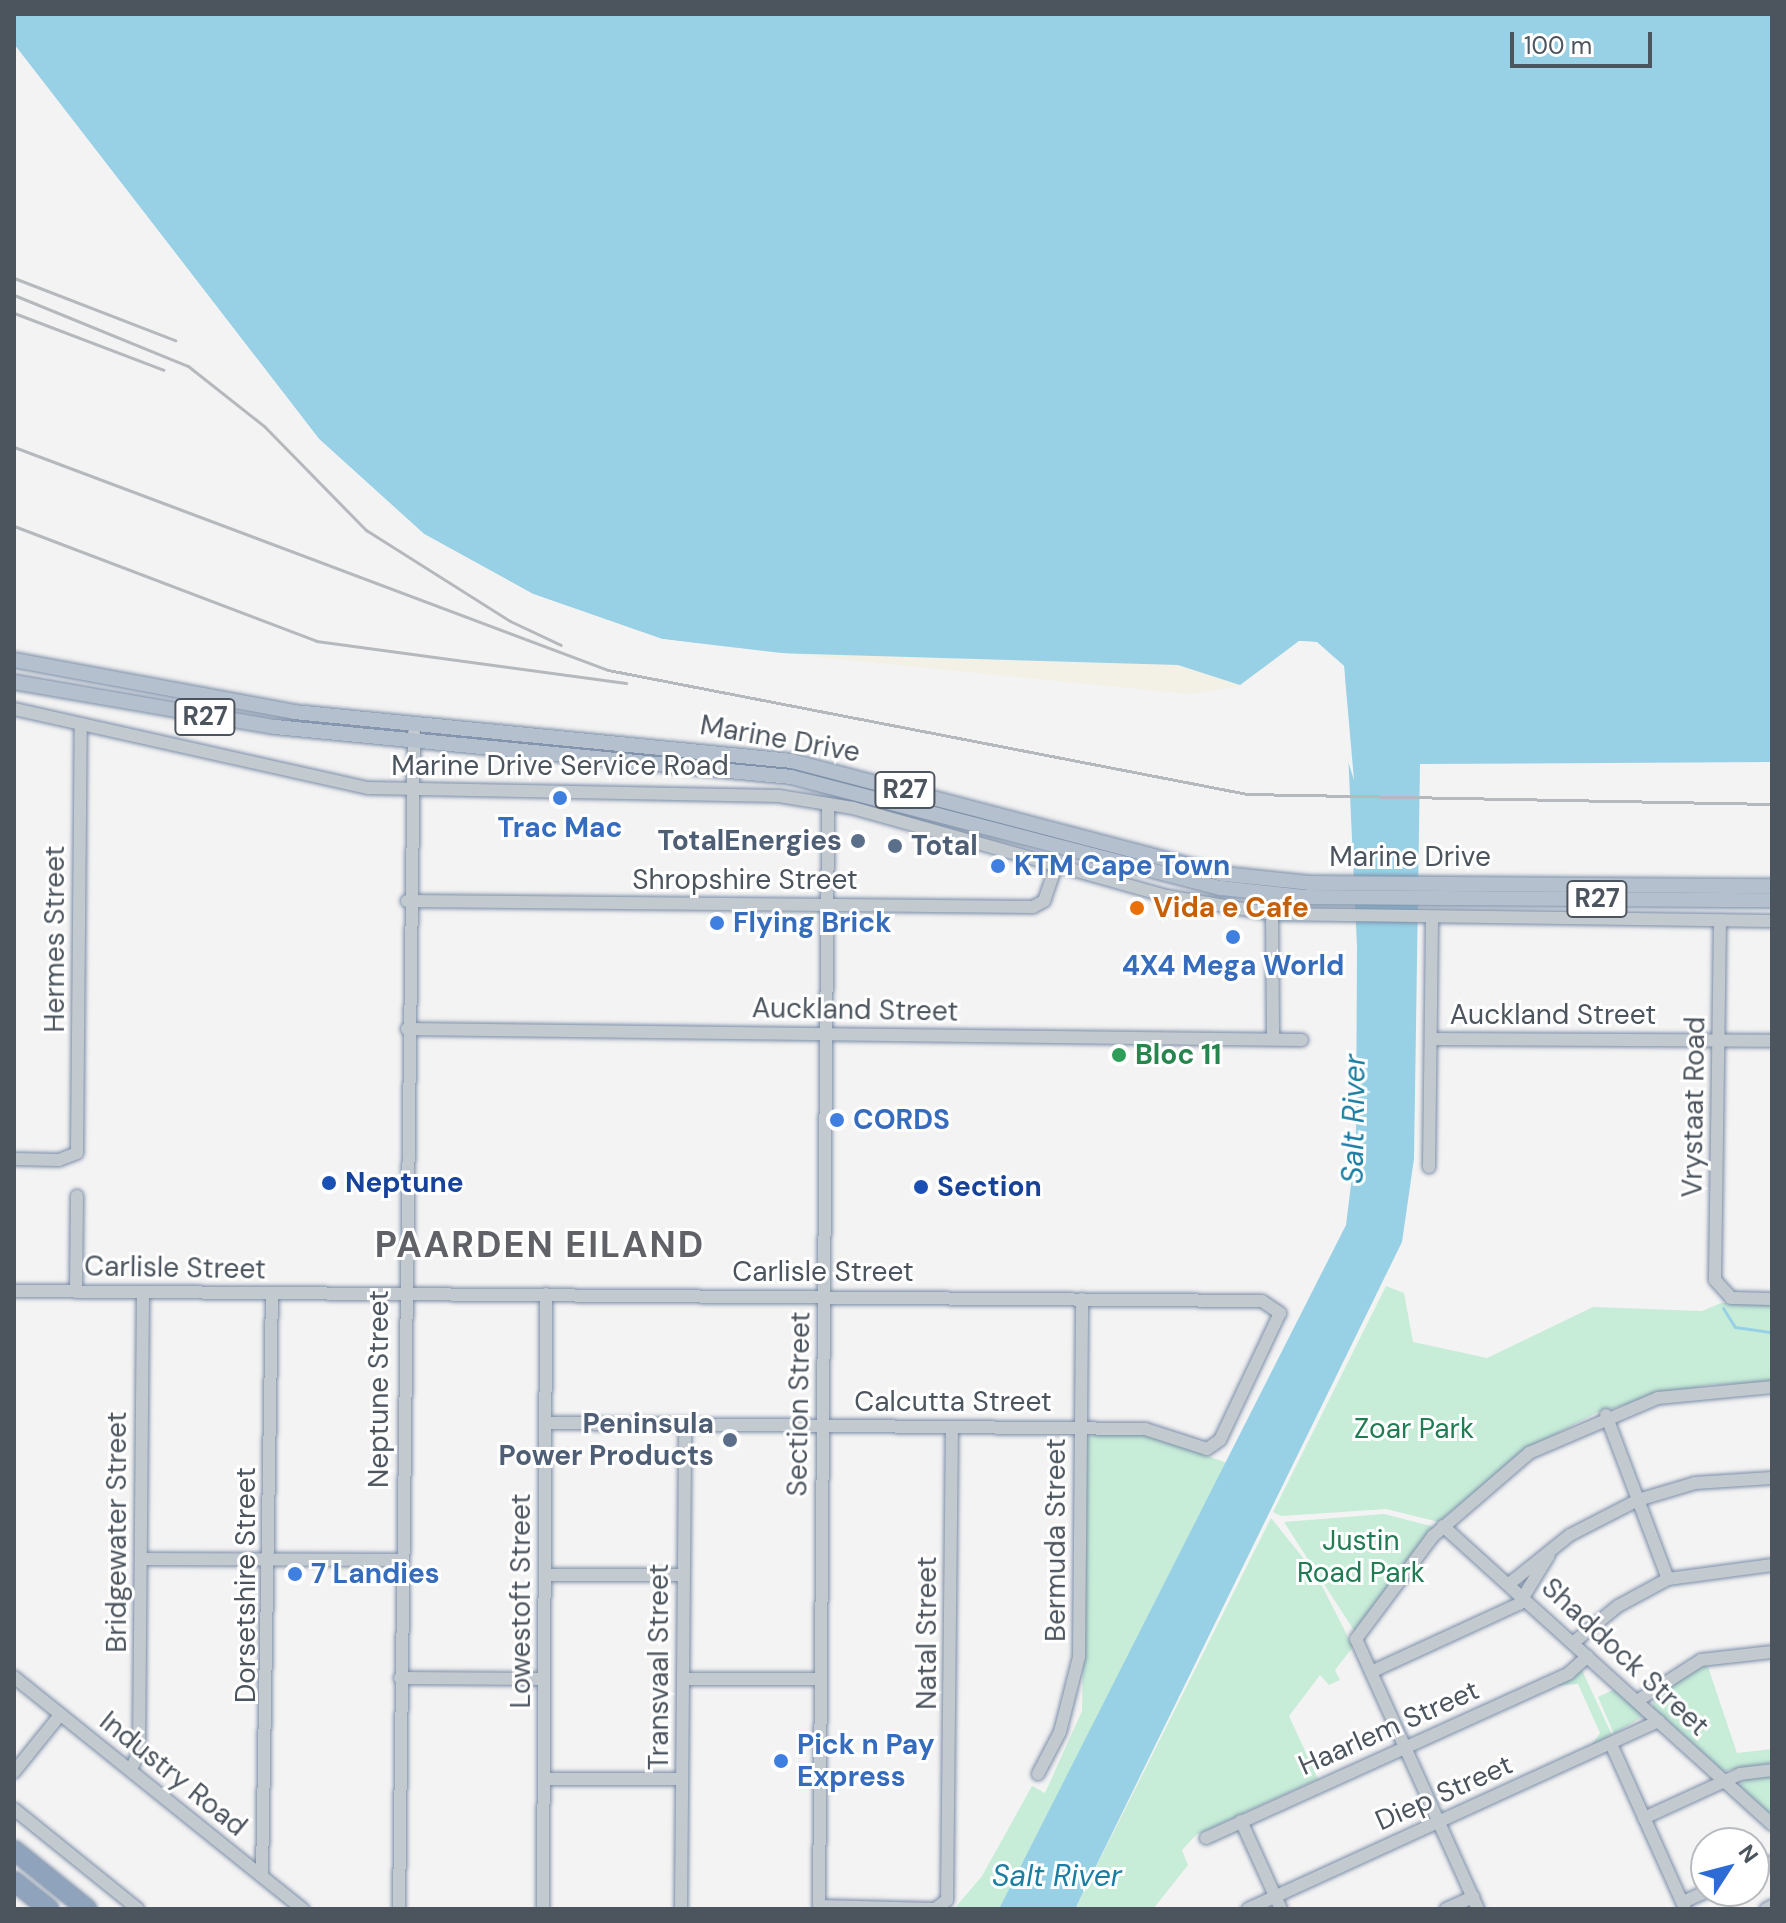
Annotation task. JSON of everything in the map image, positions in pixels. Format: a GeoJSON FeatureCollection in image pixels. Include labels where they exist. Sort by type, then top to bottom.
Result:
{"type":"FeatureCollection","features":[{"type":"Feature","properties":{"kind":"highway"},"geometry":{"type":"LineString","coordinates":[[14,1850],[87,1909]]}},
{"type":"Feature","properties":{"kind":"highway"},"geometry":{"type":"LineString","coordinates":[[14,1881],[49,1909]]}},
{"type":"Feature","properties":{"kind":"main road","name":"Marine Drive"},"geometry":{"type":"LineString","coordinates":[[14,660],[194,696],[414,734]]}},
{"type":"Feature","properties":{"kind":"main road","name":"Marine Drive"},"geometry":{"type":"LineString","coordinates":[[14,682],[179,714],[792,761],[1172,864],[1334,890],[1772,886]]}},
{"type":"Feature","properties":{"kind":"main road","name":"Marine Drive"},"geometry":{"type":"LineString","coordinates":[[1423,890],[1772,900]]}},
{"type":"Feature","properties":{"kind":"street","name":"Marine Drive Service Road"},"geometry":{"type":"LineString","coordinates":[[14,709],[320,782],[408,791],[739,791],[828,804],[1056,866],[1272,914],[1333,918],[1772,921]]}},
{"type":"Feature","properties":{"kind":"street","name":"Hermes Street"},"geometry":{"type":"LineString","coordinates":[[14,1159],[59,1160],[77,1153],[81,725]]}},
{"type":"Feature","properties":{"kind":"street","name":"Neptune Street"},"geometry":{"type":"LineString","coordinates":[[399,1909],[408,791],[414,734]]}},
{"type":"Feature","properties":{"kind":"street","name":"Section Street"},"geometry":{"type":"LineString","coordinates":[[819,1908],[828,804]]}},
{"type":"Feature","properties":{"kind":"street","name":"Shropshire Street"},"geometry":{"type":"LineString","coordinates":[[407,901],[1033,907],[1044,901],[1056,866]]}},
{"type":"Feature","properties":{"kind":"street"},"geometry":{"type":"LineString","coordinates":[[1272,914],[1273,1039]]}},
{"type":"Feature","properties":{"kind":"street"},"geometry":{"type":"LineString","coordinates":[[1426,918],[1431,1039],[1429,1167]]}},
{"type":"Feature","properties":{"kind":"street","name":"Vrystaat Road"},"geometry":{"type":"LineString","coordinates":[[1720,920],[1719,1293],[1772,1299]]}},
{"type":"Feature","properties":{"kind":"street","name":"Auckland Street"},"geometry":{"type":"LineString","coordinates":[[407,1029],[1302,1040]]}},
{"type":"Feature","properties":{"kind":"street","name":"Auckland Street"},"geometry":{"type":"LineString","coordinates":[[1431,1039],[1772,1041]]}},
{"type":"Feature","properties":{"kind":"street"},"geometry":{"type":"LineString","coordinates":[[76,1292],[77,1196]]}},
{"type":"Feature","properties":{"kind":"street","name":"Carlisle Street"},"geometry":{"type":"LineString","coordinates":[[14,1291],[1082,1299],[1277,1306],[1278,1322],[1211,1448]]}},
{"type":"Feature","properties":{"kind":"street","name":"Bridgewater Street"},"geometry":{"type":"LineString","coordinates":[[131,1770],[139,1751],[143,1292]]}},
{"type":"Feature","properties":{"kind":"street","name":"Dorsetshire Street"},"geometry":{"type":"LineString","coordinates":[[262,1876],[270,1560],[272,1293]]}},
{"type":"Feature","properties":{"kind":"street","name":"Lowestoft Street"},"geometry":{"type":"LineString","coordinates":[[543,1909],[546,1294]]}},
{"type":"Feature","properties":{"kind":"street","name":"Bermuda Street"},"geometry":{"type":"LineString","coordinates":[[1038,1774],[1060,1732],[1079,1657],[1082,1299]]}},
{"type":"Feature","properties":{"kind":"street"},"geometry":{"type":"LineString","coordinates":[[1446,1909],[1475,1903],[1356,1639],[1443,1526],[1529,1453],[1606,1415],[1678,1394],[1772,1387]]}},
{"type":"Feature","properties":{"kind":"street"},"geometry":{"type":"LineString","coordinates":[[1606,1415],[1668,1579]]}},
{"type":"Feature","properties":{"kind":"street","name":"Calcutta Street"},"geometry":{"type":"LineString","coordinates":[[546,1423],[1080,1427],[1153,1430],[1211,1448]]}},
{"type":"Feature","properties":{"kind":"street","name":"Transvaal Street"},"geometry":{"type":"LineString","coordinates":[[681,1909],[685,1425]]}},
{"type":"Feature","properties":{"kind":"street","name":"Natal Street"},"geometry":{"type":"LineString","coordinates":[[819,1908],[935,1909],[947,1900],[952,1427]]}},
{"type":"Feature","properties":{"kind":"street"},"geometry":{"type":"LineString","coordinates":[[1509,1584],[1551,1552],[1638,1500],[1705,1482],[1772,1478]]}},
{"type":"Feature","properties":{"kind":"street","name":"Shaddock Street"},"geometry":{"type":"LineString","coordinates":[[1443,1526],[1772,1824]]}},
{"type":"Feature","properties":{"kind":"street"},"geometry":{"type":"LineString","coordinates":[[1371,1672],[1527,1599],[1551,1552]]}},
{"type":"Feature","properties":{"kind":"street"},"geometry":{"type":"LineString","coordinates":[[141,1559],[402,1560]]}},
{"type":"Feature","properties":{"kind":"street"},"geometry":{"type":"LineString","coordinates":[[1574,1642],[1618,1606],[1668,1579],[1772,1565]]}},
{"type":"Feature","properties":{"kind":"street"},"geometry":{"type":"LineString","coordinates":[[546,1575],[683,1575]]}},
{"type":"Feature","properties":{"kind":"street"},"geometry":{"type":"LineString","coordinates":[[1637,1701],[1701,1660],[1772,1652]]}},
{"type":"Feature","properties":{"kind":"street","name":"Haarlem Street"},"geometry":{"type":"LineString","coordinates":[[1206,1838],[1569,1673],[1588,1656]]}},
{"type":"Feature","properties":{"kind":"street","name":"Industry Road"},"geometry":{"type":"LineString","coordinates":[[14,1677],[303,1909]]}},
{"type":"Feature","properties":{"kind":"street"},"geometry":{"type":"LineString","coordinates":[[400,1678],[544,1679]]}},
{"type":"Feature","properties":{"kind":"street"},"geometry":{"type":"LineString","coordinates":[[683,1679],[821,1679]]}},
{"type":"Feature","properties":{"kind":"street"},"geometry":{"type":"LineString","coordinates":[[14,1772],[60,1715]]}},
{"type":"Feature","properties":{"kind":"street","name":"Diep Street"},"geometry":{"type":"LineString","coordinates":[[1248,1909],[1278,1903],[1438,1822],[1659,1721]]}},
{"type":"Feature","properties":{"kind":"street"},"geometry":{"type":"LineString","coordinates":[[1611,1744],[1684,1906]]}},
{"type":"Feature","properties":{"kind":"street"},"geometry":{"type":"LineString","coordinates":[[1644,1818],[1725,1782],[1772,1770]]}},
{"type":"Feature","properties":{"kind":"street"},"geometry":{"type":"LineString","coordinates":[[544,1779],[682,1779]]}},
{"type":"Feature","properties":{"kind":"street"},"geometry":{"type":"LineString","coordinates":[[14,1809],[138,1909]]}},
{"type":"Feature","properties":{"kind":"street"},"geometry":{"type":"LineString","coordinates":[[1241,1821],[1278,1903]]}},
{"type":"Feature","properties":{"kind":"street"},"geometry":{"type":"LineString","coordinates":[[1766,1909],[1772,1906]]}},
{"type":"Feature","properties":{"kind":"green space","name":"Zoar Park"},"geometry":{"type":"Polygon","coordinates":[[[1386,1286],[1404,1293],[1413,1342],[1487,1358],[1593,1307],[1702,1311],[1721,1303],[1772,1303],[1772,1383],[1706,1385],[1598,1412],[1525,1450],[1439,1522],[1386,1509],[1281,1516],[1273,1512],[1386,1286]]]}},
{"type":"Feature","properties":{"kind":"green space"},"geometry":{"type":"Polygon","coordinates":[[[1102,1431],[1153,1436],[1227,1463],[1021,1873],[999,1909],[954,1909],[982,1876],[1032,1786],[1045,1793],[1082,1711],[1087,1438],[1102,1431]]]}},
{"type":"Feature","properties":{"kind":"green space","name":"Justin Road Park"},"geometry":{"type":"Polygon","coordinates":[[[1384,1514],[1435,1527],[1355,1632],[1284,1522],[1384,1514]]]}},
{"type":"Feature","properties":{"kind":"green space"},"geometry":{"type":"Polygon","coordinates":[[[1271,1518],[1316,1574],[1353,1647],[1335,1670],[1340,1680],[1329,1685],[1320,1675],[1289,1716],[1318,1779],[1196,1835],[1182,1850],[1188,1865],[1153,1909],[1075,1909],[1271,1518]]]}},
{"type":"Feature","properties":{"kind":"green space"},"geometry":{"type":"Polygon","coordinates":[[[1707,1664],[1737,1753],[1772,1749],[1772,1763],[1723,1771],[1653,1707],[1653,1696],[1707,1664]]]}},
{"type":"Feature","properties":{"kind":"green space"},"geometry":{"type":"Polygon","coordinates":[[[1581,1668],[1612,1735],[1588,1750],[1600,1733],[1578,1684],[1555,1686],[1581,1668]]]}},
{"type":"Feature","properties":{"kind":"green space"},"geometry":{"type":"Polygon","coordinates":[[[1617,1688],[1645,1715],[1614,1734],[1598,1697],[1617,1688]]]}},
{"type":"Feature","properties":{"kind":"green space"},"geometry":{"type":"Polygon","coordinates":[[[1748,1777],[1772,1777],[1772,1816],[1739,1785],[1748,1777]]]}},
{"type":"Feature","properties":{"kind":"sand"},"geometry":{"type":"Polygon","coordinates":[[[774,653],[1178,665],[1243,686],[1189,694],[774,653]]]}},
{"type":"Feature","properties":{"kind":"water","name":"Salt River"},"geometry":{"type":"Polygon","coordinates":[[[14,14],[1772,14],[1772,762],[1420,764],[1414,1159],[1402,1242],[1075,1909],[999,1909],[1346,1225],[1356,1144],[1357,946],[1344,666],[1317,642],[1299,641],[1243,686],[1178,665],[774,653],[662,639],[533,594],[424,534],[319,439],[14,44],[14,14]]]}},
{"type":"Feature","properties":{"kind":"pier"},"geometry":{"type":"Polygon","coordinates":[[[14,44],[319,439],[424,534],[533,594],[662,639],[833,659],[660,643],[531,598],[421,537],[316,441],[14,44]]]}},
{"type":"Feature","properties":{"kind":"pier"},"geometry":{"type":"Polygon","coordinates":[[[1299,641],[1316,642],[1344,666],[1354,780],[1343,746],[1344,686],[1330,655],[1300,645],[1246,690],[1236,688],[1299,641]]]}},
{"type":"Feature","properties":{"kind":"waterway"},"geometry":{"type":"LineString","coordinates":[[1723,1308],[1735,1327],[1772,1332]]}},
{"type":"Feature","properties":{"kind":"railway"},"geometry":{"type":"LineString","coordinates":[[14,278],[175,340]]}},
{"type":"Feature","properties":{"kind":"railway"},"geometry":{"type":"LineString","coordinates":[[14,295],[188,366],[264,426],[366,530],[510,621],[561,645]]}},
{"type":"Feature","properties":{"kind":"railway"},"geometry":{"type":"LineString","coordinates":[[14,313],[164,370]]}},
{"type":"Feature","properties":{"kind":"railway"},"geometry":{"type":"LineString","coordinates":[[14,447],[608,670],[1247,794],[1772,804]]}},
{"type":"Feature","properties":{"kind":"railway"},"geometry":{"type":"LineString","coordinates":[[14,526],[316,641],[626,683]]}},
{"type":"Feature","properties":{"kind":"place","name":"Trac Mac"},"geometry":{"type":"Point","coordinates":[560,798]}},
{"type":"Feature","properties":{"kind":"place","name":"TotalEnergies"},"geometry":{"type":"Point","coordinates":[858,841]}},
{"type":"Feature","properties":{"kind":"place","name":"Total"},"geometry":{"type":"Point","coordinates":[895,846]}},
{"type":"Feature","properties":{"kind":"place","name":"KTM Cape Town"},"geometry":{"type":"Point","coordinates":[998,866]}},
{"type":"Feature","properties":{"kind":"place","name":"Vida e Cafe"},"geometry":{"type":"Point","coordinates":[1137,908]}},
{"type":"Feature","properties":{"kind":"place","name":"Flying Brick"},"geometry":{"type":"Point","coordinates":[717,923]}},
{"type":"Feature","properties":{"kind":"place","name":"4X4 Mega World"},"geometry":{"type":"Point","coordinates":[1233,937]}},
{"type":"Feature","properties":{"kind":"place","name":"Bloc 11"},"geometry":{"type":"Point","coordinates":[1119,1055]}},
{"type":"Feature","properties":{"kind":"place","name":"CORDS"},"geometry":{"type":"Point","coordinates":[837,1120]}},
{"type":"Feature","properties":{"kind":"place","name":"Neptune"},"geometry":{"type":"Point","coordinates":[329,1183]}},
{"type":"Feature","properties":{"kind":"place","name":"Section"},"geometry":{"type":"Point","coordinates":[921,1187]}},
{"type":"Feature","properties":{"kind":"place","name":"Peninsula Power Products"},"geometry":{"type":"Point","coordinates":[730,1440]}},
{"type":"Feature","properties":{"kind":"place","name":"7 Landies"},"geometry":{"type":"Point","coordinates":[295,1574]}},
{"type":"Feature","properties":{"kind":"place","name":"Pick n Pay Express"},"geometry":{"type":"Point","coordinates":[781,1761]}},
{"type":"Feature","properties":{"kind":"district","name":"PAARDEN EILAND"},"geometry":{"type":"Point","coordinates":[540,1245]}}]}
